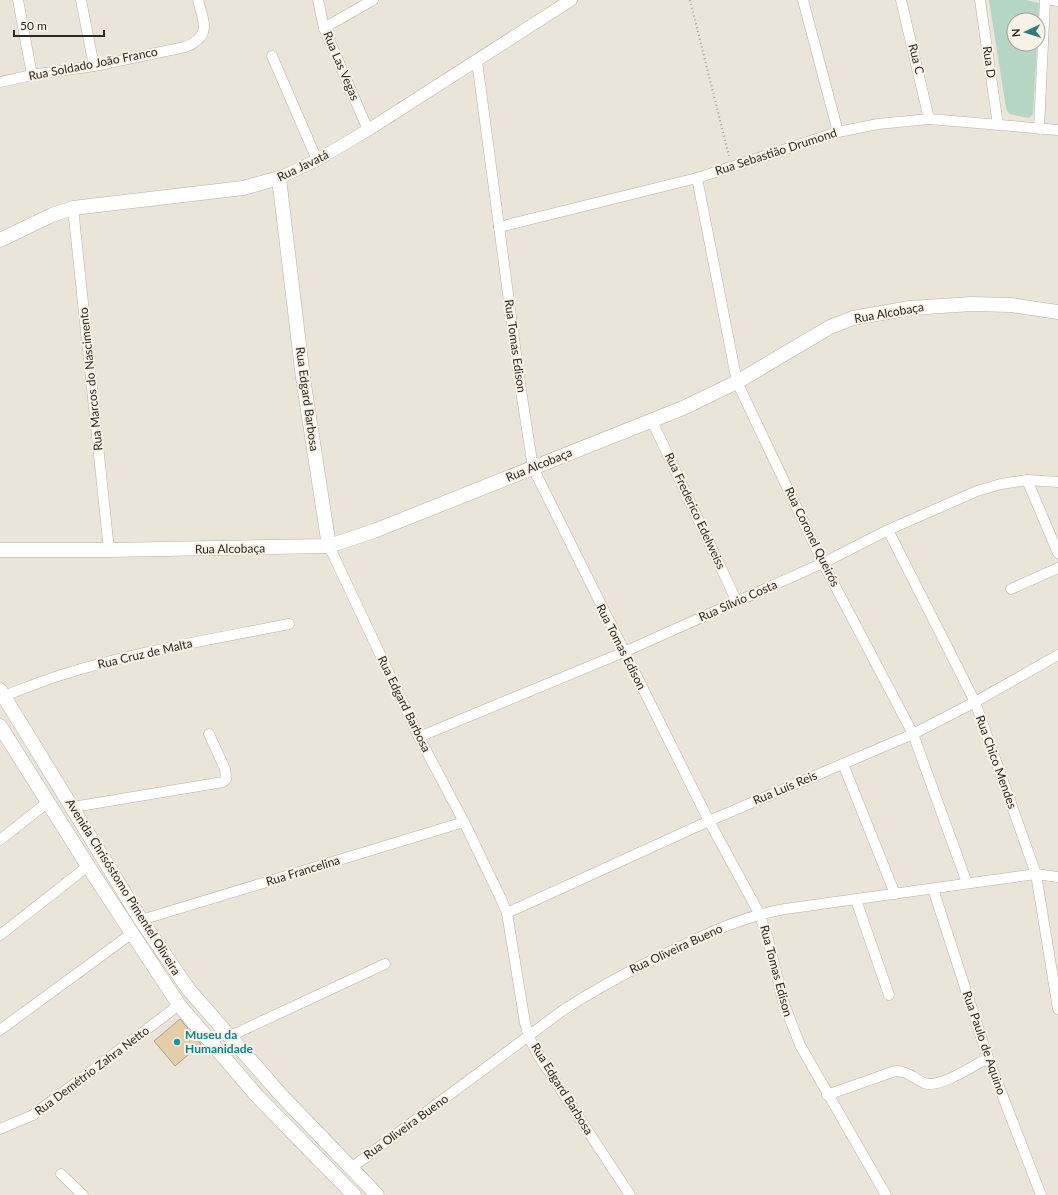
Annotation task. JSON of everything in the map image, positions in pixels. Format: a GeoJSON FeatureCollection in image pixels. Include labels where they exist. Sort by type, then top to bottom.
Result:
{"type":"FeatureCollection","features":[{"type":"Feature","properties":{"kind":"main road","name":"Rua Javatá"},"geometry":{"type":"LineString","coordinates":[[0,240],[73,208],[243,188],[279,178]]}},
{"type":"Feature","properties":{"kind":"main road","name":"Rua Edgard Barbosa"},"geometry":{"type":"LineString","coordinates":[[279,178],[303,378],[329,546]]}},
{"type":"Feature","properties":{"kind":"main road","name":"Rua Alcobaça"},"geometry":{"type":"LineString","coordinates":[[0,550],[109,550],[329,546],[374,531],[447,500],[652,421],[737,382],[830,327],[853,318],[910,308],[972,304],[1011,305],[1058,312]]}},
{"type":"Feature","properties":{"kind":"main road","name":"Avenida Chrisóstomo Pimentel Oliveira"},"geometry":{"type":"LineString","coordinates":[[2,693],[141,920],[189,990],[228,1037],[281,1095],[377,1195]]}},
{"type":"Feature","properties":{"kind":"main road","name":"Avenida Chrisóstomo Pimentel Oliveira"},"geometry":{"type":"LineString","coordinates":[[0,726],[131,934],[179,1005],[258,1097],[354,1195]]}},
{"type":"Feature","properties":{"kind":"street"},"geometry":{"type":"LineString","coordinates":[[18,0],[32,75]]}},
{"type":"Feature","properties":{"kind":"street"},"geometry":{"type":"LineString","coordinates":[[81,0],[94,66]]}},
{"type":"Feature","properties":{"kind":"street","name":"Rua Soldado João Franco"},"geometry":{"type":"LineString","coordinates":[[0,82],[32,75],[94,66],[185,47],[198,41],[204,33],[204,22],[198,0]]}},
{"type":"Feature","properties":{"kind":"street","name":"Rua Las Vegas"},"geometry":{"type":"LineString","coordinates":[[318,0],[324,28],[368,130]]}},
{"type":"Feature","properties":{"kind":"street"},"geometry":{"type":"LineString","coordinates":[[324,28],[372,0]]}},
{"type":"Feature","properties":{"kind":"street","name":"Rua Javatá"},"geometry":{"type":"LineString","coordinates":[[279,178],[317,160],[368,130],[572,0]]}},
{"type":"Feature","properties":{"kind":"street"},"geometry":{"type":"LineString","coordinates":[[803,0],[838,132]]}},
{"type":"Feature","properties":{"kind":"street","name":"Rua C"},"geometry":{"type":"LineString","coordinates":[[901,0],[929,119]]}},
{"type":"Feature","properties":{"kind":"street","name":"Rua D"},"geometry":{"type":"LineString","coordinates":[[980,0],[998,125]]}},
{"type":"Feature","properties":{"kind":"street"},"geometry":{"type":"LineString","coordinates":[[1039,129],[1045,0]]}},
{"type":"Feature","properties":{"kind":"street"},"geometry":{"type":"LineString","coordinates":[[1052,0],[1058,1]]}},
{"type":"Feature","properties":{"kind":"street"},"geometry":{"type":"LineString","coordinates":[[272,56],[317,160]]}},
{"type":"Feature","properties":{"kind":"street","name":"Rua Tomas Edison"},"geometry":{"type":"LineString","coordinates":[[477,61],[533,468],[709,821],[759,913],[768,938],[790,1024],[827,1094],[886,1195]]}},
{"type":"Feature","properties":{"kind":"street","name":"Rua Sebastião Drumond"},"geometry":{"type":"LineString","coordinates":[[499,227],[697,178],[838,132],[878,124],[929,119],[1058,130]]}},
{"type":"Feature","properties":{"kind":"street","name":"Rua Coronel Queirós"},"geometry":{"type":"LineString","coordinates":[[697,178],[719,298],[737,382],[824,563],[913,734],[967,883]]}},
{"type":"Feature","properties":{"kind":"street","name":"Rua Marcos do Nascimento"},"geometry":{"type":"LineString","coordinates":[[73,208],[109,550]]}},
{"type":"Feature","properties":{"kind":"street","name":"Rua Frederico Edelweiss"},"geometry":{"type":"LineString","coordinates":[[652,421],[737,602]]}},
{"type":"Feature","properties":{"kind":"street"},"geometry":{"type":"LineString","coordinates":[[1027,480],[1058,553]]}},
{"type":"Feature","properties":{"kind":"street","name":"Rua Sílvio Costa"},"geometry":{"type":"LineString","coordinates":[[419,738],[624,652],[737,602],[824,563],[888,530],[977,491],[1001,484],[1027,480],[1058,482]]}},
{"type":"Feature","properties":{"kind":"street","name":"Rua Chico Mendes"},"geometry":{"type":"LineString","coordinates":[[888,530],[975,702],[1036,874],[1057,988],[1058,1009]]}},
{"type":"Feature","properties":{"kind":"street","name":"Rua Edgard Barbosa"},"geometry":{"type":"LineString","coordinates":[[329,546],[419,738],[464,822],[507,913],[525,1022],[529,1037],[538,1055],[630,1195]]}},
{"type":"Feature","properties":{"kind":"street"},"geometry":{"type":"LineString","coordinates":[[1011,589],[1058,568]]}},
{"type":"Feature","properties":{"kind":"street","name":"Rua Cruz de Malta"},"geometry":{"type":"LineString","coordinates":[[2,693],[111,661],[160,649],[289,624]]}},
{"type":"Feature","properties":{"kind":"street","name":"Rua Luís Reis"},"geometry":{"type":"LineString","coordinates":[[507,913],[709,821],[913,734],[975,702],[1058,655]]}},
{"type":"Feature","properties":{"kind":"street"},"geometry":{"type":"LineString","coordinates":[[73,807],[223,782],[226,780],[225,769],[209,734]]}},
{"type":"Feature","properties":{"kind":"street"},"geometry":{"type":"LineString","coordinates":[[843,764],[895,894]]}},
{"type":"Feature","properties":{"kind":"street"},"geometry":{"type":"LineString","coordinates":[[0,840],[48,802]]}},
{"type":"Feature","properties":{"kind":"street","name":"Rua Francelina"},"geometry":{"type":"LineString","coordinates":[[141,920],[464,822]]}},
{"type":"Feature","properties":{"kind":"street"},"geometry":{"type":"LineString","coordinates":[[0,936],[88,866]]}},
{"type":"Feature","properties":{"kind":"street","name":"Rua Oliveira Bueno"},"geometry":{"type":"LineString","coordinates":[[351,1168],[569,1007],[622,974],[710,932],[759,913],[1036,874],[1058,877]]}},
{"type":"Feature","properties":{"kind":"street","name":"Rua Paulo de Aquino"},"geometry":{"type":"LineString","coordinates":[[933,889],[988,1058],[1041,1195]]}},
{"type":"Feature","properties":{"kind":"street"},"geometry":{"type":"LineString","coordinates":[[856,900],[889,995]]}},
{"type":"Feature","properties":{"kind":"street"},"geometry":{"type":"LineString","coordinates":[[0,1030],[131,934]]}},
{"type":"Feature","properties":{"kind":"street"},"geometry":{"type":"LineString","coordinates":[[228,1037],[385,964]]}},
{"type":"Feature","properties":{"kind":"street","name":"Rua Demétrio Zahra Netto"},"geometry":{"type":"LineString","coordinates":[[0,1128],[33,1115],[179,1005]]}},
{"type":"Feature","properties":{"kind":"street"},"geometry":{"type":"LineString","coordinates":[[827,1094],[902,1071],[923,1082],[935,1084],[988,1058]]}},
{"type":"Feature","properties":{"kind":"street"},"geometry":{"type":"LineString","coordinates":[[61,1174],[83,1195]]}},
{"type":"Feature","properties":{"kind":"path"},"geometry":{"type":"LineString","coordinates":[[690,0],[732,166]]}},
{"type":"Feature","properties":{"kind":"green space"},"geometry":{"type":"Polygon","coordinates":[[[989,0],[1026,0],[1039,3],[1039,12],[1006,12],[1006,52],[1037,52],[1033,114],[1029,118],[1009,114],[1006,108],[989,0]]]}},
{"type":"Feature","properties":{"kind":"building","name":"Museu da Humanidade"},"geometry":{"type":"Polygon","coordinates":[[[180,1019],[201,1044],[175,1066],[154,1041],[180,1019]]]}},
{"type":"Feature","properties":{"kind":"place","name":"Museu da Humanidade"},"geometry":{"type":"Point","coordinates":[177,1042]}}]}
